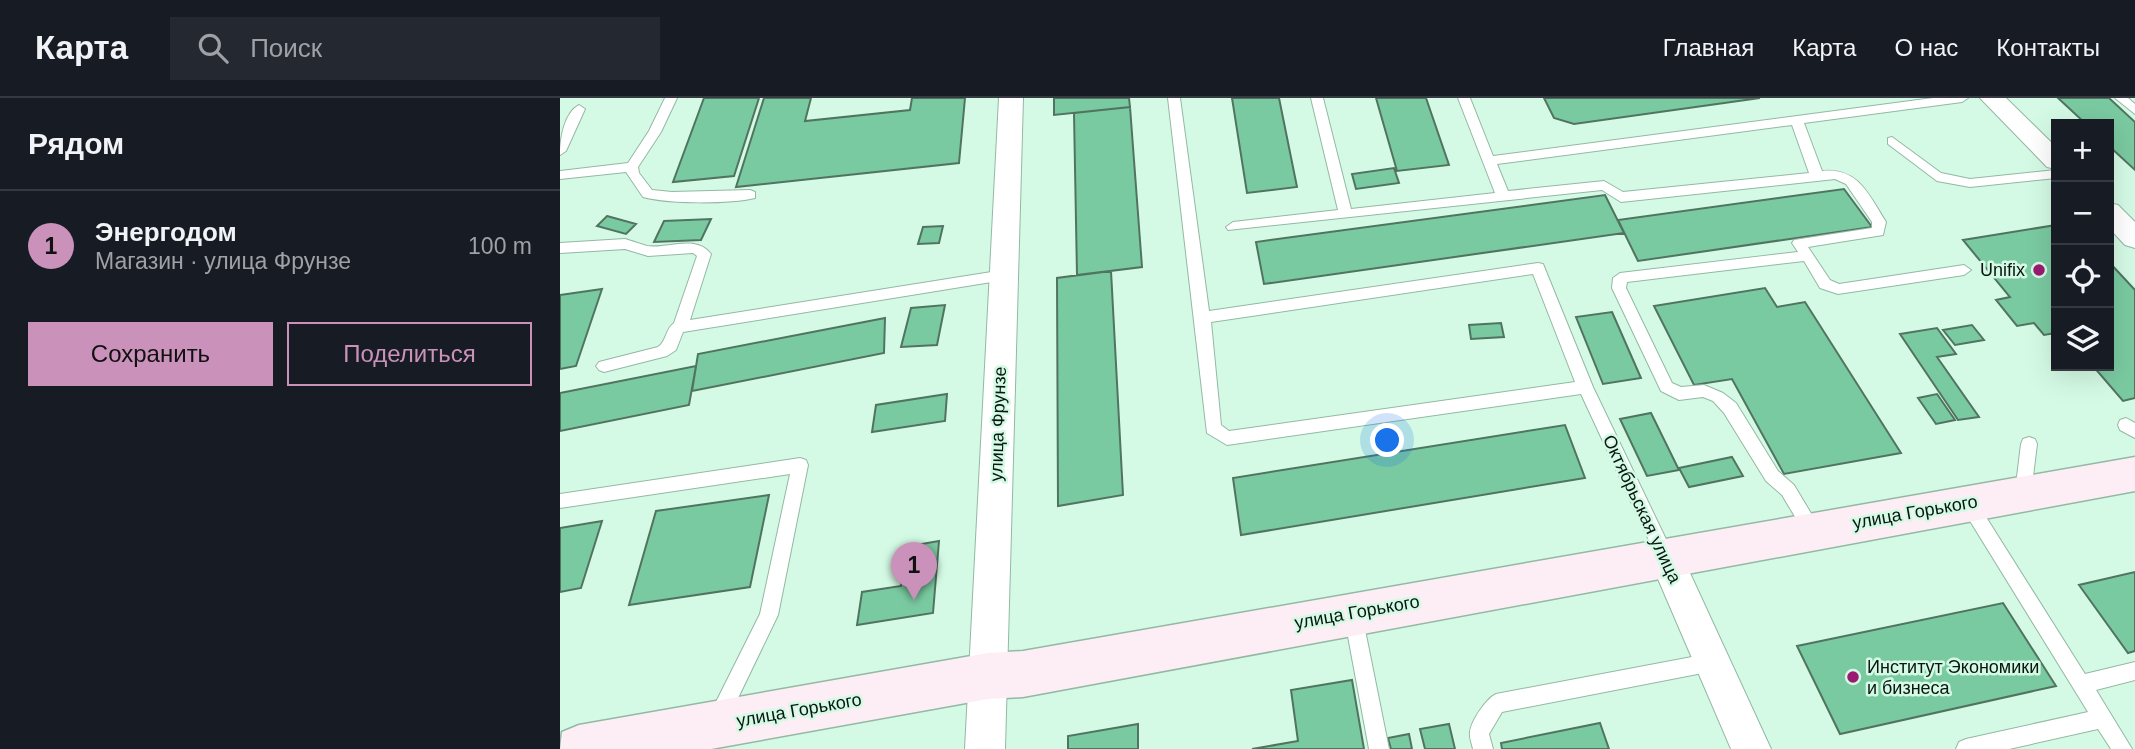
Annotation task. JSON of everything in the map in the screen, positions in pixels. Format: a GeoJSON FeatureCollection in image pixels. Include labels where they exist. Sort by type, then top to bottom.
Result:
{"type":"FeatureCollection","features":[{"type":"Feature","properties":{"kind":"main road","name":"улица Горького"},"geometry":{"type":"LineString","coordinates":[[579,749],[988,676],[1023,674],[1353,612],[2135,474]]}},
{"type":"Feature","properties":{"kind":"street","name":"улица Фрунзе"},"geometry":{"type":"LineString","coordinates":[[985,749],[1011,98]]}},
{"type":"Feature","properties":{"kind":"street"},"geometry":{"type":"LineString","coordinates":[[1992,98],[2051,156]]}},
{"type":"Feature","properties":{"kind":"street"},"geometry":{"type":"LineString","coordinates":[[2114,217],[2135,238]]}},
{"type":"Feature","properties":{"kind":"street","name":"Октябрьская улица"},"geometry":{"type":"LineString","coordinates":[[1666,558],[1751,749]]}},
{"type":"Feature","properties":{"kind":"lane"},"geometry":{"type":"LineString","coordinates":[[671,98],[655,132],[632,167],[633,174],[648,194],[672,197],[750,195]]}},
{"type":"Feature","properties":{"kind":"lane"},"geometry":{"type":"LineString","coordinates":[[1174,98],[1202,317],[1213,428],[1227,438],[1585,387]]}},
{"type":"Feature","properties":{"kind":"lane"},"geometry":{"type":"LineString","coordinates":[[1317,98],[1345,213]]}},
{"type":"Feature","properties":{"kind":"lane"},"geometry":{"type":"LineString","coordinates":[[1464,98],[1503,196]]}},
{"type":"Feature","properties":{"kind":"lane"},"geometry":{"type":"LineString","coordinates":[[1489,161],[1962,98]]}},
{"type":"Feature","properties":{"kind":"lane"},"geometry":{"type":"LineString","coordinates":[[2121,98],[2135,110]]}},
{"type":"Feature","properties":{"kind":"lane"},"geometry":{"type":"LineString","coordinates":[[560,151],[579,109]]}},
{"type":"Feature","properties":{"kind":"lane"},"geometry":{"type":"LineString","coordinates":[[1797,121],[1818,176]]}},
{"type":"Feature","properties":{"kind":"lane"},"geometry":{"type":"LineString","coordinates":[[1892,141],[1937,177],[1970,183],[2051,175]]}},
{"type":"Feature","properties":{"kind":"lane"},"geometry":{"type":"LineString","coordinates":[[560,175],[632,167]]}},
{"type":"Feature","properties":{"kind":"lane"},"geometry":{"type":"LineString","coordinates":[[1233,227],[1604,185],[1621,197],[1837,174],[1851,181],[1879,222],[1878,232],[1799,243],[1825,284],[1838,289],[1964,270]]}},
{"type":"Feature","properties":{"kind":"lane"},"geometry":{"type":"LineString","coordinates":[[560,248],[625,244],[648,251],[700,250],[704,254],[680,327]]}},
{"type":"Feature","properties":{"kind":"lane"},"geometry":{"type":"LineString","coordinates":[[1807,256],[1620,278],[1619,288],[1666,387],[1679,394],[1704,391],[1718,397],[1730,408],[1772,476],[1788,490],[1812,530]]}},
{"type":"Feature","properties":{"kind":"lane","name":"Октябрьская улица"},"geometry":{"type":"LineString","coordinates":[[1202,317],[1538,268],[1585,387],[1666,558]]}},
{"type":"Feature","properties":{"kind":"lane"},"geometry":{"type":"LineString","coordinates":[[604,366],[662,352],[671,346],[676,329],[680,327],[1004,275]]}},
{"type":"Feature","properties":{"kind":"lane"},"geometry":{"type":"LineString","coordinates":[[2023,493],[2029,444]]}},
{"type":"Feature","properties":{"kind":"lane"},"geometry":{"type":"LineString","coordinates":[[560,501],[800,465],[769,615],[715,724]]}},
{"type":"Feature","properties":{"kind":"lane"},"geometry":{"type":"LineString","coordinates":[[1968,503],[2122,749]]}},
{"type":"Feature","properties":{"kind":"lane"},"geometry":{"type":"LineString","coordinates":[[1353,612],[1379,749]]}},
{"type":"Feature","properties":{"kind":"lane"},"geometry":{"type":"LineString","coordinates":[[1483,749],[1479,733],[1496,704],[1713,662]]}},
{"type":"Feature","properties":{"kind":"lane"},"geometry":{"type":"LineString","coordinates":[[2081,684],[2135,671]]}},
{"type":"Feature","properties":{"kind":"lane"},"geometry":{"type":"LineString","coordinates":[[1966,749],[2103,718]]}},
{"type":"Feature","properties":{"kind":"building"},"geometry":{"type":"Polygon","coordinates":[[[704,98],[759,98],[734,176],[673,182],[704,98]]]}},
{"type":"Feature","properties":{"kind":"building"},"geometry":{"type":"Polygon","coordinates":[[[764,98],[811,98],[805,121],[910,110],[912,98],[965,98],[959,163],[736,187],[764,98]]]}},
{"type":"Feature","properties":{"kind":"building"},"geometry":{"type":"Polygon","coordinates":[[[1054,98],[1129,98],[1130,107],[1054,115],[1054,98]]]}},
{"type":"Feature","properties":{"kind":"building"},"geometry":{"type":"Polygon","coordinates":[[[1232,98],[1279,98],[1297,187],[1247,193],[1232,98]]]}},
{"type":"Feature","properties":{"kind":"building"},"geometry":{"type":"Polygon","coordinates":[[[1376,98],[1426,98],[1449,165],[1397,171],[1376,98]]]}},
{"type":"Feature","properties":{"kind":"building"},"geometry":{"type":"Polygon","coordinates":[[[1544,98],[1760,98],[1574,124],[1554,118],[1544,98]]]}},
{"type":"Feature","properties":{"kind":"building"},"geometry":{"type":"Polygon","coordinates":[[[2058,98],[2109,98],[2135,122],[2135,170],[2114,151],[2114,119],[2081,119],[2058,98]]]}},
{"type":"Feature","properties":{"kind":"building"},"geometry":{"type":"Polygon","coordinates":[[[1130,107],[1142,267],[1077,275],[1074,113],[1130,107]]]}},
{"type":"Feature","properties":{"kind":"building"},"geometry":{"type":"Polygon","coordinates":[[[1394,168],[1399,183],[1356,189],[1352,174],[1394,168]]]}},
{"type":"Feature","properties":{"kind":"building"},"geometry":{"type":"Polygon","coordinates":[[[1844,189],[1872,227],[1638,261],[1618,220],[1844,189]]]}},
{"type":"Feature","properties":{"kind":"building"},"geometry":{"type":"Polygon","coordinates":[[[1605,195],[1624,233],[1264,284],[1256,242],[1605,195]]]}},
{"type":"Feature","properties":{"kind":"building"},"geometry":{"type":"Polygon","coordinates":[[[607,216],[636,224],[626,234],[597,226],[607,216]]]}},
{"type":"Feature","properties":{"kind":"building"},"geometry":{"type":"Polygon","coordinates":[[[711,219],[701,240],[654,242],[664,221],[711,219]]]}},
{"type":"Feature","properties":{"kind":"building"},"geometry":{"type":"Polygon","coordinates":[[[943,226],[939,243],[918,244],[923,227],[943,226]]]}},
{"type":"Feature","properties":{"kind":"building"},"geometry":{"type":"Polygon","coordinates":[[[2051,226],[2051,334],[2044,335],[2034,323],[2017,326],[1996,300],[2010,297],[1963,240],[2051,226]]]}},
{"type":"Feature","properties":{"kind":"building"},"geometry":{"type":"Polygon","coordinates":[[[2114,267],[2135,290],[2135,398],[2123,401],[2097,371],[2114,371],[2114,267]]]}},
{"type":"Feature","properties":{"kind":"building"},"geometry":{"type":"Polygon","coordinates":[[[1111,271],[1123,495],[1058,506],[1057,278],[1111,271]]]}},
{"type":"Feature","properties":{"kind":"building"},"geometry":{"type":"Polygon","coordinates":[[[1765,288],[1777,307],[1805,302],[1901,453],[1784,474],[1732,379],[1694,385],[1654,306],[1765,288]]]}},
{"type":"Feature","properties":{"kind":"building"},"geometry":{"type":"Polygon","coordinates":[[[602,289],[576,366],[560,369],[560,295],[602,289]]]}},
{"type":"Feature","properties":{"kind":"building"},"geometry":{"type":"Polygon","coordinates":[[[945,305],[937,345],[901,347],[911,308],[945,305]]]}},
{"type":"Feature","properties":{"kind":"building"},"geometry":{"type":"Polygon","coordinates":[[[1612,312],[1641,378],[1603,384],[1576,317],[1612,312]]]}},
{"type":"Feature","properties":{"kind":"building"},"geometry":{"type":"Polygon","coordinates":[[[885,318],[884,353],[692,391],[698,354],[885,318]]]}},
{"type":"Feature","properties":{"kind":"building"},"geometry":{"type":"Polygon","coordinates":[[[1501,323],[1504,337],[1471,339],[1469,325],[1501,323]]]}},
{"type":"Feature","properties":{"kind":"building"},"geometry":{"type":"Polygon","coordinates":[[[1972,325],[1984,340],[1955,345],[1943,330],[1972,325]]]}},
{"type":"Feature","properties":{"kind":"building"},"geometry":{"type":"Polygon","coordinates":[[[1937,328],[1956,354],[1937,357],[1979,417],[1958,420],[1900,334],[1937,328]]]}},
{"type":"Feature","properties":{"kind":"building"},"geometry":{"type":"Polygon","coordinates":[[[696,366],[689,405],[560,431],[560,393],[696,366]]]}},
{"type":"Feature","properties":{"kind":"building"},"geometry":{"type":"Polygon","coordinates":[[[947,394],[945,421],[872,432],[876,405],[947,394]]]}},
{"type":"Feature","properties":{"kind":"building"},"geometry":{"type":"Polygon","coordinates":[[[1937,394],[1955,420],[1936,424],[1918,398],[1937,394]]]}},
{"type":"Feature","properties":{"kind":"building"},"geometry":{"type":"Polygon","coordinates":[[[1651,413],[1679,470],[1647,476],[1620,419],[1651,413]]]}},
{"type":"Feature","properties":{"kind":"building"},"geometry":{"type":"Polygon","coordinates":[[[1565,425],[1585,478],[1241,535],[1233,478],[1565,425]]]}},
{"type":"Feature","properties":{"kind":"building"},"geometry":{"type":"Polygon","coordinates":[[[1732,457],[1743,476],[1689,487],[1679,468],[1732,457]]]}},
{"type":"Feature","properties":{"kind":"building"},"geometry":{"type":"Polygon","coordinates":[[[769,495],[750,587],[629,605],[656,511],[769,495]]]}},
{"type":"Feature","properties":{"kind":"building"},"geometry":{"type":"Polygon","coordinates":[[[602,521],[581,588],[560,592],[560,528],[602,521]]]}},
{"type":"Feature","properties":{"kind":"building"},"geometry":{"type":"Polygon","coordinates":[[[939,541],[933,613],[857,625],[862,592],[901,586],[904,547],[939,541]]]}},
{"type":"Feature","properties":{"kind":"building"},"geometry":{"type":"Polygon","coordinates":[[[2135,572],[2135,651],[2128,653],[2079,585],[2135,572]]]}},
{"type":"Feature","properties":{"kind":"building"},"geometry":{"type":"Polygon","coordinates":[[[2003,603],[2056,686],[1840,734],[1797,646],[2003,603]]]}},
{"type":"Feature","properties":{"kind":"building"},"geometry":{"type":"Polygon","coordinates":[[[1352,680],[1364,749],[1252,749],[1298,741],[1291,690],[1352,680]]]}},
{"type":"Feature","properties":{"kind":"building"},"geometry":{"type":"Polygon","coordinates":[[[1600,723],[1609,749],[1502,749],[1501,743],[1600,723]]]}},
{"type":"Feature","properties":{"kind":"building"},"geometry":{"type":"Polygon","coordinates":[[[1138,724],[1138,749],[1068,749],[1068,736],[1138,724]]]}},
{"type":"Feature","properties":{"kind":"building"},"geometry":{"type":"Polygon","coordinates":[[[1449,724],[1455,749],[1425,749],[1420,729],[1449,724]]]}},
{"type":"Feature","properties":{"kind":"building"},"geometry":{"type":"Polygon","coordinates":[[[1409,734],[1412,749],[1391,749],[1388,738],[1409,734]]]}},
{"type":"Feature","properties":{"kind":"place","name":"Unifix"},"geometry":{"type":"Point","coordinates":[2039,270]}},
{"type":"Feature","properties":{"kind":"place","name":"Энергодом"},"geometry":{"type":"Point","coordinates":[914,600]}},
{"type":"Feature","properties":{"kind":"place","name":"Институт Экономики и бизнеса"},"geometry":{"type":"Point","coordinates":[1853,677]}}]}
